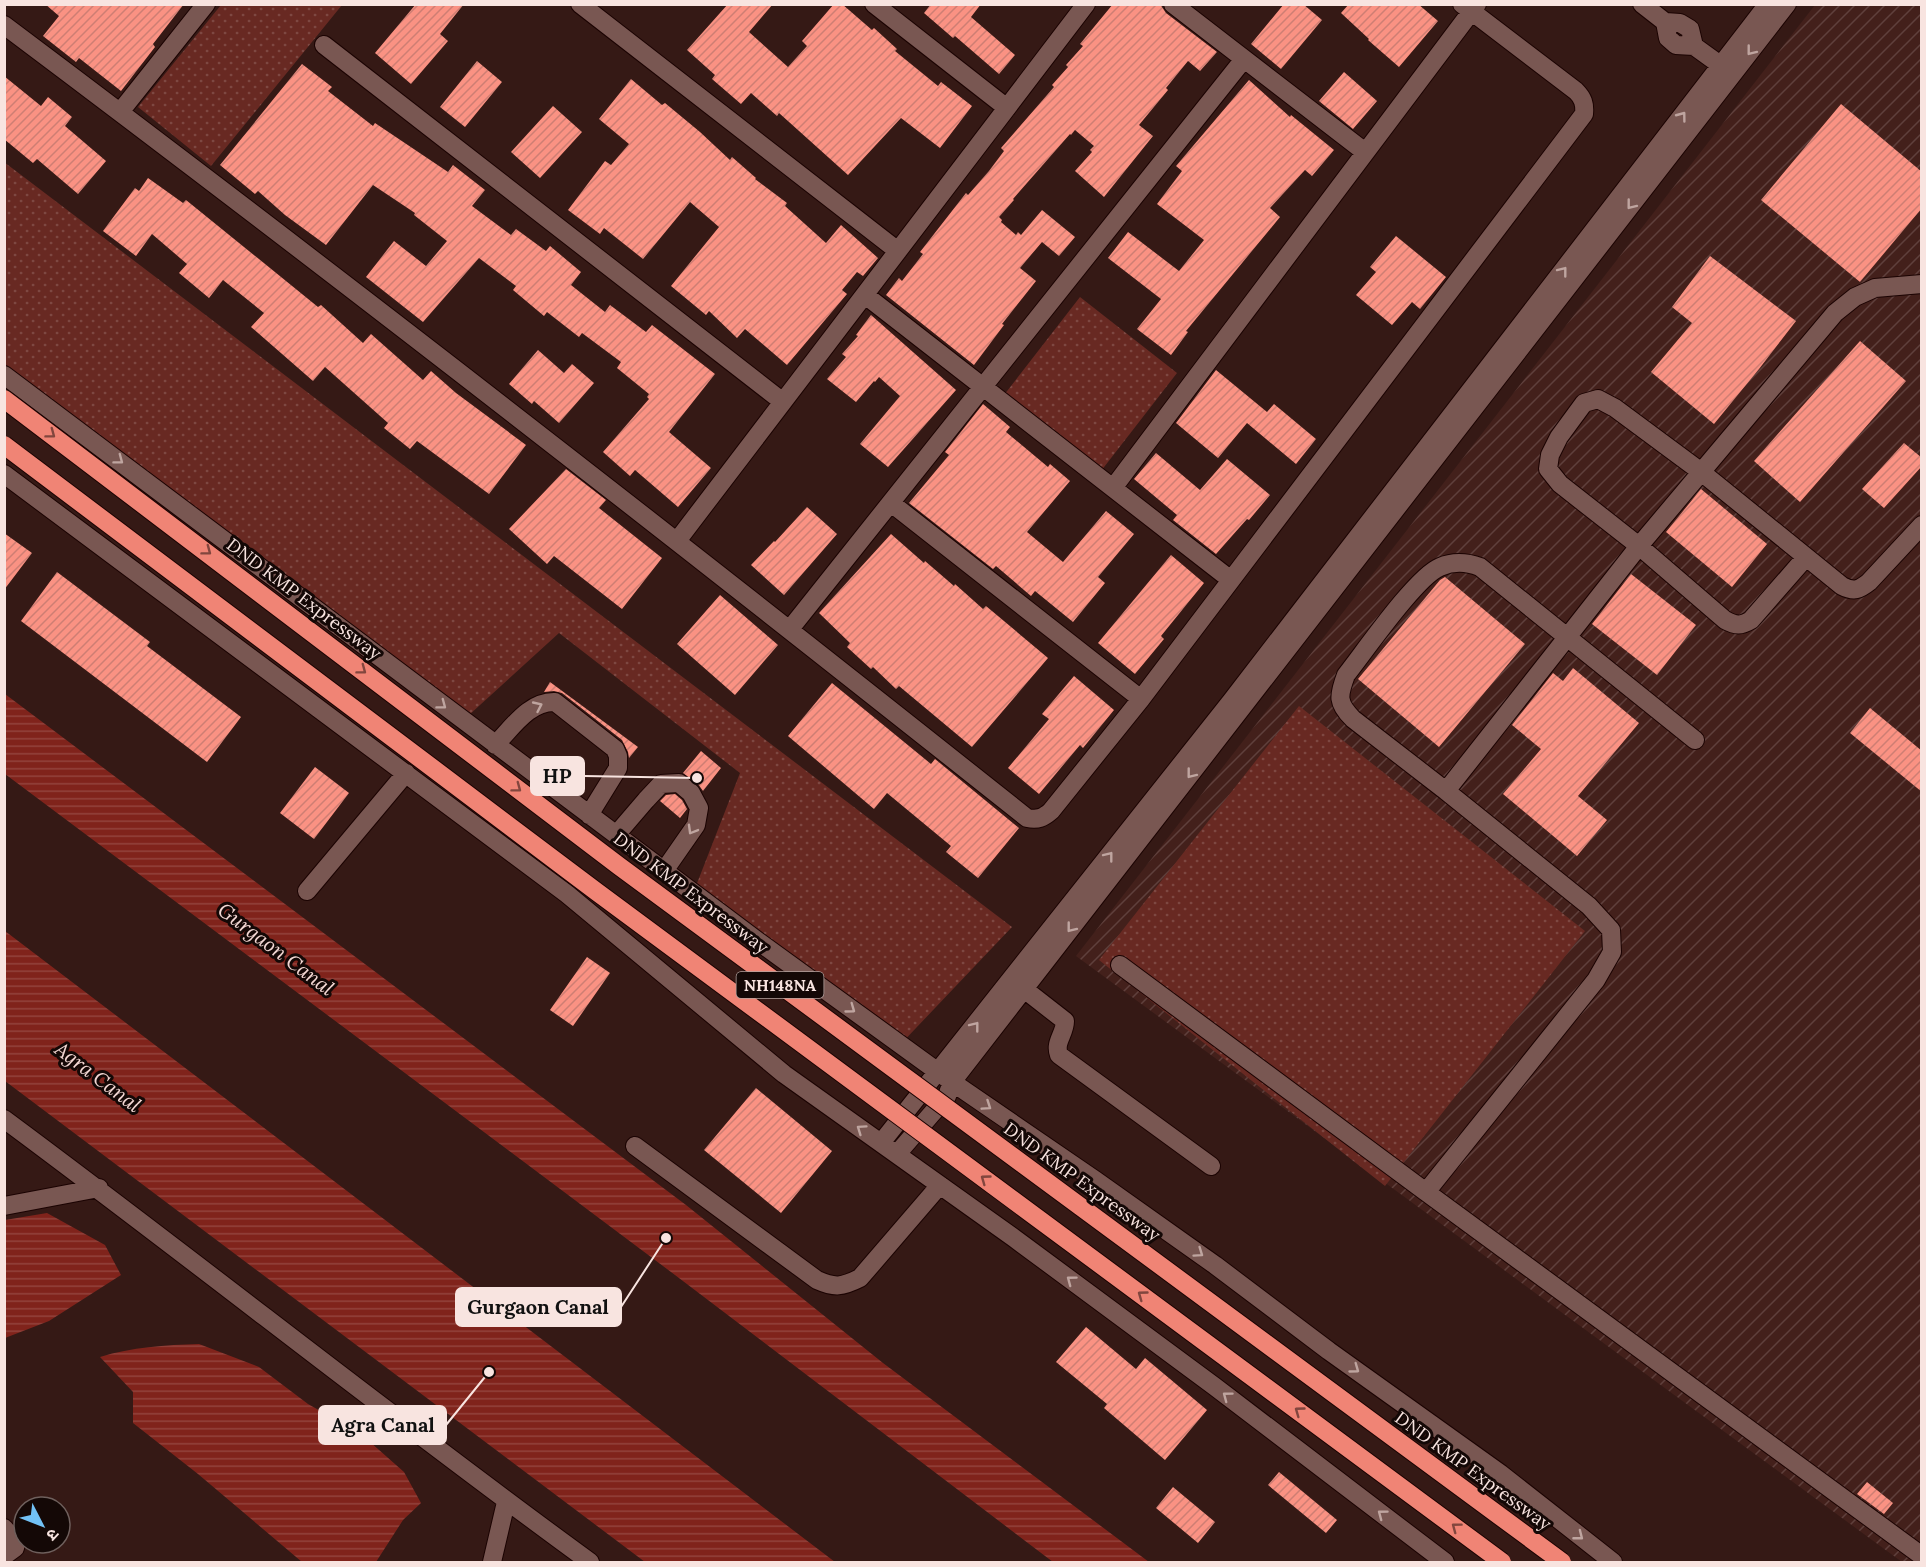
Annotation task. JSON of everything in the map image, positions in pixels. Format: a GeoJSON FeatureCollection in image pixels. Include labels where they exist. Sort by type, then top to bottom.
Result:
{"type":"FeatureCollection","features":[{"type":"Feature","properties":{"kind":"highway","name":"DND KMP Expressway"},"geometry":{"type":"LineString","coordinates":[[4,399],[628,873],[1562,1563]]}},
{"type":"Feature","properties":{"kind":"highway","name":"NH148NA"},"geometry":{"type":"LineString","coordinates":[[4,445],[587,885],[1502,1563]]}},
{"type":"Feature","properties":{"kind":"street"},"geometry":{"type":"LineString","coordinates":[[120,112],[206,4]]}},
{"type":"Feature","properties":{"kind":"street"},"geometry":{"type":"LineString","coordinates":[[580,4],[898,251]]}},
{"type":"Feature","properties":{"kind":"street"},"geometry":{"type":"LineString","coordinates":[[874,4],[1007,108]]}},
{"type":"Feature","properties":{"kind":"street"},"geometry":{"type":"LineString","coordinates":[[677,541],[1086,4]]}},
{"type":"Feature","properties":{"kind":"street"},"geometry":{"type":"LineString","coordinates":[[1173,4],[1365,152]]}},
{"type":"Feature","properties":{"kind":"street"},"geometry":{"type":"LineString","coordinates":[[881,1143],[929,1081],[945,1077],[1024,989],[1727,69],[1768,4]]}},
{"type":"Feature","properties":{"kind":"street"},"geometry":{"type":"LineString","coordinates":[[897,1154],[947,1096],[945,1077],[1232,700],[1727,69],[1787,4]]}},
{"type":"Feature","properties":{"kind":"street"},"geometry":{"type":"LineString","coordinates":[[4,25],[677,541],[1027,818],[1036,820],[1051,811],[1141,699],[1584,114],[1585,106],[1582,97],[1470,7],[1365,152],[1113,488]]}},
{"type":"Feature","properties":{"kind":"street"},"geometry":{"type":"LineString","coordinates":[[1655,11],[1690,29],[1694,46],[1727,69]]}},
{"type":"Feature","properties":{"kind":"street"},"geometry":{"type":"LineString","coordinates":[[324,45],[783,402]]}},
{"type":"Feature","properties":{"kind":"street"},"geometry":{"type":"LineString","coordinates":[[790,629],[1244,59]]}},
{"type":"Feature","properties":{"kind":"street"},"geometry":{"type":"LineString","coordinates":[[1446,791],[1700,471],[1836,313],[1855,297],[1875,288],[1922,284]]}},
{"type":"Feature","properties":{"kind":"street"},"geometry":{"type":"LineString","coordinates":[[865,295],[1231,580]]}},
{"type":"Feature","properties":{"kind":"street"},"geometry":{"type":"LineString","coordinates":[[4,375],[616,836],[945,1077],[1215,1265],[1329,1351],[1501,1474],[1613,1563]]}},
{"type":"Feature","properties":{"kind":"street"},"geometry":{"type":"LineString","coordinates":[[1806,557],[1752,620],[1743,625],[1734,625],[1560,484],[1548,469],[1550,455],[1559,437],[1584,403],[1598,399],[1615,408],[1700,471],[1842,586],[1852,591],[1860,589],[1869,582],[1922,525]]}},
{"type":"Feature","properties":{"kind":"street"},"geometry":{"type":"LineString","coordinates":[[4,474],[567,894],[784,1074],[1186,1365],[1445,1563]]}},
{"type":"Feature","properties":{"kind":"street"},"geometry":{"type":"LineString","coordinates":[[891,503],[1141,699]]}},
{"type":"Feature","properties":{"kind":"street"},"geometry":{"type":"LineString","coordinates":[[1426,1192],[1596,980],[1611,952],[1611,930],[1589,906],[1353,719],[1342,707],[1339,691],[1346,675],[1421,580],[1438,568],[1456,562],[1480,567],[1695,740]]}},
{"type":"Feature","properties":{"kind":"street"},"geometry":{"type":"LineString","coordinates":[[495,745],[530,709],[545,702],[555,702],[615,748],[618,756],[618,768],[589,815]]}},
{"type":"Feature","properties":{"kind":"street"},"geometry":{"type":"LineString","coordinates":[[307,891],[406,773]]}},
{"type":"Feature","properties":{"kind":"street"},"geometry":{"type":"LineString","coordinates":[[616,836],[662,784],[679,783],[691,793],[699,808],[696,825],[664,871]]}},
{"type":"Feature","properties":{"kind":"street"},"geometry":{"type":"LineString","coordinates":[[1120,965],[1922,1557]]}},
{"type":"Feature","properties":{"kind":"street"},"geometry":{"type":"LineString","coordinates":[[1024,989],[1065,1021],[1064,1030],[1057,1045],[1059,1055],[1211,1166]]}},
{"type":"Feature","properties":{"kind":"street"},"geometry":{"type":"LineString","coordinates":[[4,1119],[99,1188],[506,1502],[590,1563]]}},
{"type":"Feature","properties":{"kind":"street"},"geometry":{"type":"LineString","coordinates":[[635,1146],[817,1280],[831,1286],[846,1285],[860,1278],[940,1185]]}},
{"type":"Feature","properties":{"kind":"street"},"geometry":{"type":"LineString","coordinates":[[4,1206],[99,1188]]}},
{"type":"Feature","properties":{"kind":"street"},"geometry":{"type":"LineString","coordinates":[[492,1563],[506,1502]]}},
{"type":"Feature","properties":{"kind":"street"},"geometry":{"type":"LineString","coordinates":[[4,1528],[16,1542],[15,1548],[4,1556]]}},
{"type":"Feature","properties":{"kind":"shaded area"},"geometry":{"type":"Polygon","coordinates":[[[221,5],[342,5],[211,166],[138,107],[221,5]]]}},
{"type":"Feature","properties":{"kind":"shaded area"},"geometry":{"type":"Polygon","coordinates":[[[1815,5],[1921,5],[1921,1562],[1902,1562],[1076,956],[1815,5]]]}},
{"type":"Feature","properties":{"kind":"shaded area"},"geometry":{"type":"Polygon","coordinates":[[[4,162],[1012,927],[897,1048],[694,891],[740,773],[559,633],[469,715],[5,365],[4,162]]]}},
{"type":"Feature","properties":{"kind":"shaded area"},"geometry":{"type":"Polygon","coordinates":[[[1080,297],[1177,373],[1101,471],[1004,395],[1080,297]]]}},
{"type":"Feature","properties":{"kind":"shaded area"},"geometry":{"type":"Polygon","coordinates":[[[1299,706],[1585,931],[1385,1186],[1099,960],[1299,706]]]}},
{"type":"Feature","properties":{"kind":"water"},"geometry":{"type":"Polygon","coordinates":[[[5,694],[686,1205],[883,1363],[1149,1562],[1053,1562],[675,1275],[5,774],[5,694]]]}},
{"type":"Feature","properties":{"kind":"water"},"geometry":{"type":"Polygon","coordinates":[[[4,931],[835,1562],[645,1562],[5,1081],[4,931]]]}},
{"type":"Feature","properties":{"kind":"water"},"geometry":{"type":"Polygon","coordinates":[[[47,1213],[105,1245],[121,1275],[49,1321],[5,1338],[5,1220],[47,1213]]]}},
{"type":"Feature","properties":{"kind":"water"},"geometry":{"type":"Polygon","coordinates":[[[199,1344],[259,1367],[308,1404],[361,1434],[404,1472],[421,1503],[403,1520],[376,1562],[302,1562],[198,1474],[133,1423],[133,1392],[100,1357],[149,1347],[199,1344]]]}},
{"type":"Feature","properties":{"kind":"building"},"geometry":{"type":"Polygon","coordinates":[[[45,4],[184,4],[121,91],[79,58],[76,62],[43,36],[59,16],[45,4]]]}},
{"type":"Feature","properties":{"kind":"building"},"geometry":{"type":"Polygon","coordinates":[[[416,4],[464,4],[440,34],[448,41],[411,84],[375,53],[416,4]]]}},
{"type":"Feature","properties":{"kind":"building"},"geometry":{"type":"Polygon","coordinates":[[[728,4],[773,4],[749,32],[788,67],[807,46],[802,41],[834,4],[842,4],[872,30],[874,28],[897,49],[895,51],[938,86],[941,82],[972,106],[940,148],[901,118],[848,175],[779,113],[777,116],[751,93],[741,104],[712,79],[715,75],[687,50],[728,4]]]}},
{"type":"Feature","properties":{"kind":"building"},"geometry":{"type":"Polygon","coordinates":[[[931,4],[981,4],[971,17],[1015,55],[999,74],[924,13],[931,4]]]}},
{"type":"Feature","properties":{"kind":"building"},"geometry":{"type":"Polygon","coordinates":[[[1113,4],[1160,4],[1166,13],[1217,52],[1200,71],[1188,61],[1166,88],[1168,90],[1139,125],[1153,136],[1104,197],[1075,171],[1092,152],[1090,150],[1094,146],[1075,130],[999,217],[1001,222],[1016,235],[1018,232],[1021,235],[1042,210],[1075,237],[1059,256],[1042,242],[1020,268],[1036,281],[1002,324],[1004,325],[974,365],[886,295],[899,278],[902,281],[923,254],[920,252],[966,193],[968,195],[989,171],[1004,151],[1001,148],[1054,87],[1052,85],[1068,67],[1066,65],[1083,46],[1080,44],[1113,4]]]}},
{"type":"Feature","properties":{"kind":"building"},"geometry":{"type":"Polygon","coordinates":[[[1284,4],[1303,4],[1322,20],[1281,69],[1251,44],[1284,4]]]}},
{"type":"Feature","properties":{"kind":"building"},"geometry":{"type":"Polygon","coordinates":[[[1349,4],[1418,4],[1438,21],[1399,67],[1341,13],[1349,4]]]}},
{"type":"Feature","properties":{"kind":"building"},"geometry":{"type":"Polygon","coordinates":[[[477,61],[502,82],[465,127],[440,107],[477,61]]]}},
{"type":"Feature","properties":{"kind":"building"},"geometry":{"type":"Polygon","coordinates":[[[302,64],[332,87],[328,91],[373,126],[375,123],[448,172],[453,165],[485,190],[472,206],[511,235],[516,229],[546,251],[550,246],[581,272],[571,285],[605,312],[610,305],[646,332],[652,325],[715,374],[669,432],[711,468],[678,507],[635,470],[630,476],[603,452],[649,399],[647,397],[649,394],[617,368],[621,362],[582,333],[579,337],[547,312],[544,316],[513,290],[516,286],[479,258],[423,322],[366,277],[394,241],[426,266],[447,241],[414,215],[415,213],[373,185],[326,245],[285,215],[258,191],[255,194],[220,165],[302,64]]]}},
{"type":"Feature","properties":{"kind":"building"},"geometry":{"type":"Polygon","coordinates":[[[1344,72],[1377,101],[1353,129],[1319,101],[1344,72]]]}},
{"type":"Feature","properties":{"kind":"building"},"geometry":{"type":"Polygon","coordinates":[[[4,76],[41,106],[48,97],[72,117],[65,126],[106,161],[78,194],[37,159],[33,163],[4,139],[4,76]]]}},
{"type":"Feature","properties":{"kind":"building"},"geometry":{"type":"Polygon","coordinates":[[[631,79],[662,105],[665,103],[730,160],[732,157],[755,179],[787,203],[785,206],[826,243],[841,225],[878,258],[863,276],[857,272],[842,290],[847,294],[787,365],[745,329],[737,338],[709,311],[706,315],[671,286],[719,227],[690,202],[643,259],[604,228],[600,234],[568,210],[605,161],[611,165],[629,144],[599,119],[631,79]]]}},
{"type":"Feature","properties":{"kind":"building"},"geometry":{"type":"Polygon","coordinates":[[[1249,80],[1290,117],[1291,115],[1334,150],[1312,176],[1305,170],[1270,208],[1280,217],[1186,331],[1188,332],[1171,355],[1137,329],[1161,299],[1108,258],[1128,232],[1179,271],[1204,240],[1157,204],[1182,171],[1176,166],[1249,80]]]}},
{"type":"Feature","properties":{"kind":"building"},"geometry":{"type":"Polygon","coordinates":[[[1841,104],[1922,172],[1922,208],[1860,282],[1761,200],[1841,104]]]}},
{"type":"Feature","properties":{"kind":"building"},"geometry":{"type":"Polygon","coordinates":[[[553,106],[582,132],[540,178],[511,152],[553,106]]]}},
{"type":"Feature","properties":{"kind":"building"},"geometry":{"type":"Polygon","coordinates":[[[148,178],[183,203],[186,200],[318,307],[321,305],[363,343],[371,334],[423,380],[431,371],[456,393],[526,445],[489,494],[417,441],[410,449],[384,428],[388,423],[325,367],[313,381],[251,327],[264,313],[223,280],[209,298],[179,273],[187,264],[152,234],[136,256],[103,231],[135,188],[139,191],[148,178]]]}},
{"type":"Feature","properties":{"kind":"building"},"geometry":{"type":"Polygon","coordinates":[[[1396,236],[1446,277],[1420,309],[1412,302],[1392,325],[1356,295],[1376,272],[1370,267],[1396,236]]]}},
{"type":"Feature","properties":{"kind":"building"},"geometry":{"type":"Polygon","coordinates":[[[1710,256],[1796,321],[1714,424],[1651,372],[1692,323],[1672,307],[1710,256]]]}},
{"type":"Feature","properties":{"kind":"building"},"geometry":{"type":"Polygon","coordinates":[[[871,315],[956,390],[888,467],[860,444],[900,396],[879,377],[856,402],[827,379],[846,357],[842,354],[858,336],[856,335],[871,315]]]}},
{"type":"Feature","properties":{"kind":"building"},"geometry":{"type":"Polygon","coordinates":[[[1860,341],[1906,381],[1800,502],[1754,461],[1860,341]]]}},
{"type":"Feature","properties":{"kind":"building"},"geometry":{"type":"Polygon","coordinates":[[[538,350],[564,373],[572,364],[594,383],[559,423],[534,401],[532,404],[509,384],[538,350]]]}},
{"type":"Feature","properties":{"kind":"building"},"geometry":{"type":"Polygon","coordinates":[[[1216,370],[1267,412],[1274,404],[1316,439],[1296,464],[1247,423],[1218,458],[1176,423],[1216,370]]]}},
{"type":"Feature","properties":{"kind":"building"},"geometry":{"type":"Polygon","coordinates":[[[983,404],[1010,427],[1006,432],[1048,467],[1050,464],[1070,481],[1027,532],[1063,562],[1106,511],[1134,534],[1098,577],[1105,583],[1073,622],[1035,591],[1031,596],[996,566],[993,569],[909,503],[949,455],[945,452],[983,404]]]}},
{"type":"Feature","properties":{"kind":"building"},"geometry":{"type":"Polygon","coordinates":[[[1904,443],[1922,458],[1922,466],[1884,508],[1862,489],[1904,443]]]}},
{"type":"Feature","properties":{"kind":"building"},"geometry":{"type":"Polygon","coordinates":[[[1156,453],[1200,490],[1227,459],[1270,495],[1216,554],[1173,520],[1177,515],[1134,479],[1156,453]]]}},
{"type":"Feature","properties":{"kind":"building"},"geometry":{"type":"Polygon","coordinates":[[[566,469],[606,500],[599,508],[662,558],[622,609],[554,556],[547,564],[509,529],[566,469]]]}},
{"type":"Feature","properties":{"kind":"building"},"geometry":{"type":"Polygon","coordinates":[[[1701,489],[1767,544],[1732,587],[1666,532],[1701,489]]]}},
{"type":"Feature","properties":{"kind":"building"},"geometry":{"type":"Polygon","coordinates":[[[807,507],[837,534],[784,595],[751,565],[807,507]]]}},
{"type":"Feature","properties":{"kind":"building"},"geometry":{"type":"Polygon","coordinates":[[[4,533],[32,553],[4,590],[4,533]]]}},
{"type":"Feature","properties":{"kind":"building"},"geometry":{"type":"Polygon","coordinates":[[[891,534],[983,609],[986,606],[1048,658],[972,747],[899,686],[896,689],[873,667],[871,669],[847,647],[850,643],[819,613],[891,534]]]}},
{"type":"Feature","properties":{"kind":"building"},"geometry":{"type":"Polygon","coordinates":[[[1171,555],[1204,583],[1161,636],[1164,639],[1135,674],[1098,643],[1171,555]]]}},
{"type":"Feature","properties":{"kind":"building"},"geometry":{"type":"Polygon","coordinates":[[[57,572],[150,642],[147,646],[241,717],[207,762],[21,621],[57,572]]]}},
{"type":"Feature","properties":{"kind":"building"},"geometry":{"type":"Polygon","coordinates":[[[1631,574],[1696,625],[1657,675],[1592,624],[1631,574]]]}},
{"type":"Feature","properties":{"kind":"building"},"geometry":{"type":"Polygon","coordinates":[[[1445,577],[1525,644],[1439,747],[1358,679],[1440,580],[1445,577]]]}},
{"type":"Feature","properties":{"kind":"building"},"geometry":{"type":"Polygon","coordinates":[[[720,595],[778,645],[735,695],[677,644],[720,595]]]}},
{"type":"Feature","properties":{"kind":"building"},"geometry":{"type":"Polygon","coordinates":[[[1573,668],[1639,723],[1578,796],[1607,820],[1577,856],[1503,794],[1541,749],[1512,725],[1553,673],[1563,681],[1573,668]]]}},
{"type":"Feature","properties":{"kind":"building"},"geometry":{"type":"Polygon","coordinates":[[[1074,676],[1114,710],[1083,748],[1080,745],[1039,794],[1008,768],[1049,719],[1042,714],[1074,676]]]}},
{"type":"Feature","properties":{"kind":"building"},"geometry":{"type":"Polygon","coordinates":[[[550,682],[638,747],[629,758],[622,740],[562,693],[544,692],[550,682]]]}},
{"type":"Feature","properties":{"kind":"building"},"geometry":{"type":"Polygon","coordinates":[[[832,683],[931,764],[935,759],[1019,828],[978,878],[946,852],[951,846],[887,793],[874,809],[788,736],[832,683]]]}},
{"type":"Feature","properties":{"kind":"building"},"geometry":{"type":"Polygon","coordinates":[[[1870,708],[1922,751],[1922,792],[1850,733],[1870,708]]]}},
{"type":"Feature","properties":{"kind":"building"},"geometry":{"type":"Polygon","coordinates":[[[701,751],[721,768],[703,791],[698,784],[683,773],[701,751]]]}},
{"type":"Feature","properties":{"kind":"building"},"geometry":{"type":"Polygon","coordinates":[[[315,767],[349,793],[314,839],[280,813],[315,767]]]}},
{"type":"Feature","properties":{"kind":"building"},"geometry":{"type":"Polygon","coordinates":[[[675,794],[687,809],[680,818],[660,801],[666,795],[675,794]]]}},
{"type":"Feature","properties":{"kind":"building"},"geometry":{"type":"Polygon","coordinates":[[[587,957],[610,973],[573,1026],[550,1010],[587,957]]]}},
{"type":"Feature","properties":{"kind":"building"},"geometry":{"type":"Polygon","coordinates":[[[756,1088],[832,1151],[781,1213],[704,1150],[756,1088]]]}},
{"type":"Feature","properties":{"kind":"building"},"geometry":{"type":"Polygon","coordinates":[[[1086,1327],[1136,1369],[1145,1358],[1207,1410],[1165,1460],[1104,1408],[1107,1404],[1056,1362],[1086,1327]]]}},
{"type":"Feature","properties":{"kind":"building"},"geometry":{"type":"Polygon","coordinates":[[[1279,1472],[1337,1520],[1326,1533],[1268,1485],[1279,1472]]]}},
{"type":"Feature","properties":{"kind":"building"},"geometry":{"type":"Polygon","coordinates":[[[1867,1482],[1893,1503],[1884,1514],[1857,1494],[1867,1482]]]}},
{"type":"Feature","properties":{"kind":"building"},"geometry":{"type":"Polygon","coordinates":[[[1173,1487],[1215,1522],[1198,1543],[1156,1508],[1173,1487]]]}},
{"type":"Feature","properties":{"kind":"place","name":"HP"},"geometry":{"type":"Point","coordinates":[697,778]}},
{"type":"Feature","properties":{"kind":"place","name":"Gurgaon Canal"},"geometry":{"type":"Point","coordinates":[666,1238]}},
{"type":"Feature","properties":{"kind":"place","name":"Agra Canal"},"geometry":{"type":"Point","coordinates":[489,1372]}}]}
